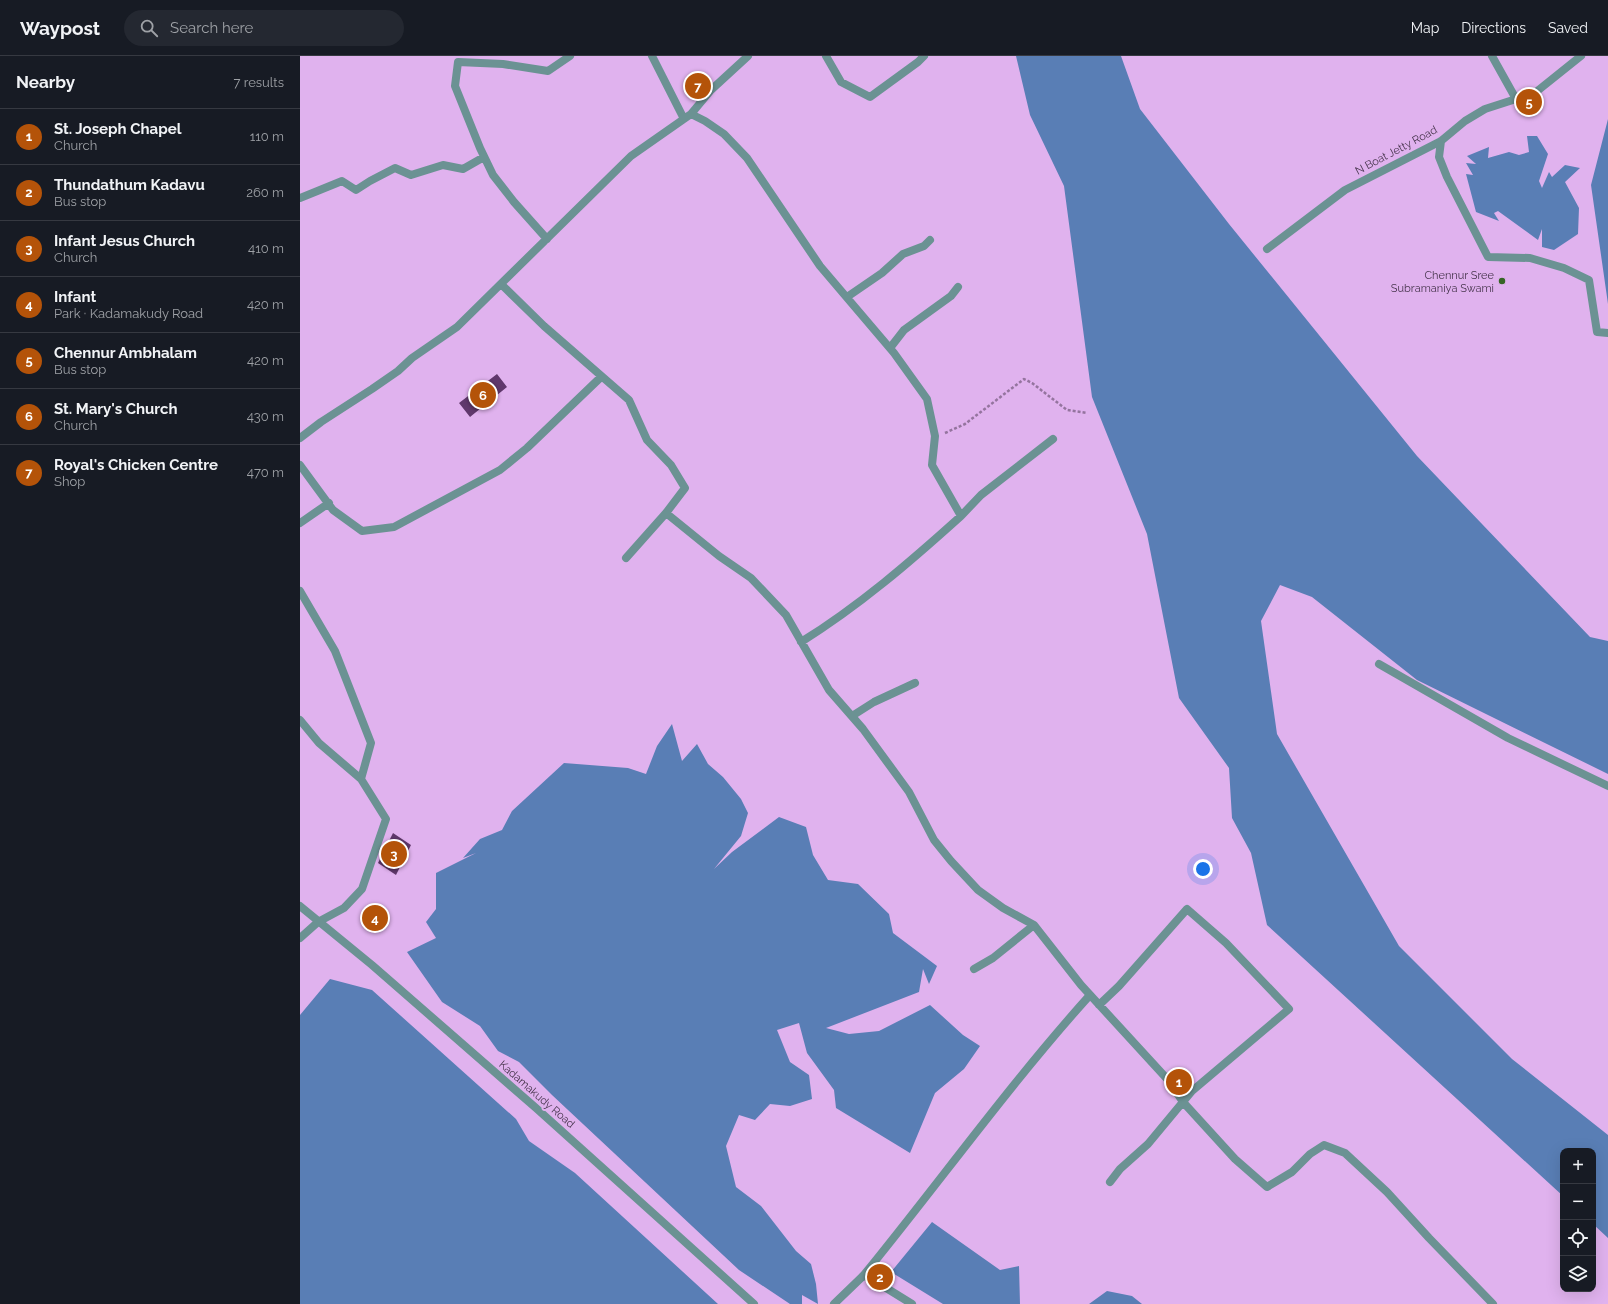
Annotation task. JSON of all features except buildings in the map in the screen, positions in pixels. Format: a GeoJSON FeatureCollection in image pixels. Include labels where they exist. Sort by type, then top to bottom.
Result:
{"type":"FeatureCollection","features":[{"type":"Feature","properties":{"kind":"street"},"geometry":{"type":"LineString","coordinates":[[547,239],[493,175],[484,157],[455,86],[458,62],[503,64],[548,71],[570,56]]}},
{"type":"Feature","properties":{"kind":"street"},"geometry":{"type":"LineString","coordinates":[[652,56],[684,119]]}},
{"type":"Feature","properties":{"kind":"street"},"geometry":{"type":"LineString","coordinates":[[300,438],[321,422],[398,371],[412,358],[457,327],[502,285],[527,257],[631,156],[691,114],[711,90],[748,56]]}},
{"type":"Feature","properties":{"kind":"street"},"geometry":{"type":"LineString","coordinates":[[826,56],[841,82],[870,97],[924,56]]}},
{"type":"Feature","properties":{"kind":"street"},"geometry":{"type":"LineString","coordinates":[[1492,56],[1516,100]]}},
{"type":"Feature","properties":{"kind":"street","name":"N Boat Jetty Road"},"geometry":{"type":"LineString","coordinates":[[1267,249],[1345,190],[1441,141],[1465,121],[1485,109],[1516,100],[1536,92],[1581,56]]}},
{"type":"Feature","properties":{"kind":"street"},"geometry":{"type":"LineString","coordinates":[[691,114],[705,121],[724,134],[747,158],[820,266],[890,348],[927,399],[935,436],[932,465],[961,516]]}},
{"type":"Feature","properties":{"kind":"street"},"geometry":{"type":"LineString","coordinates":[[1441,141],[1439,157],[1447,177],[1488,257],[1530,258],[1564,268],[1588,280],[1597,332],[1608,333]]}},
{"type":"Feature","properties":{"kind":"street"},"geometry":{"type":"LineString","coordinates":[[300,198],[342,181],[356,190],[395,168],[411,175],[443,165],[463,169],[484,157]]}},
{"type":"Feature","properties":{"kind":"street"},"geometry":{"type":"LineString","coordinates":[[847,297],[882,273],[903,254],[924,246],[930,240]]}},
{"type":"Feature","properties":{"kind":"street"},"geometry":{"type":"LineString","coordinates":[[502,285],[544,326],[629,400],[647,440],[671,465],[685,488],[666,513],[626,558]]}},
{"type":"Feature","properties":{"kind":"street"},"geometry":{"type":"LineString","coordinates":[[890,348],[904,330],[951,296],[958,287]]}},
{"type":"Feature","properties":{"kind":"street"},"geometry":{"type":"LineString","coordinates":[[300,465],[334,510],[362,531],[394,526],[500,470],[527,448],[601,377]]}},
{"type":"Feature","properties":{"kind":"street"},"geometry":{"type":"LineString","coordinates":[[801,642],[829,625],[904,568],[961,516],[981,495],[1053,439]]}},
{"type":"Feature","properties":{"kind":"street"},"geometry":{"type":"LineString","coordinates":[[300,523],[329,503]]}},
{"type":"Feature","properties":{"kind":"street"},"geometry":{"type":"LineString","coordinates":[[666,513],[719,556],[751,578],[786,615],[829,690],[863,729],[909,792],[934,840],[951,861],[978,890],[1003,908],[1034,925],[1090,995],[1169,1081],[1184,1102],[1235,1159],[1267,1187],[1292,1172],[1310,1154],[1324,1145],[1345,1153],[1387,1192],[1493,1304]]}},
{"type":"Feature","properties":{"kind":"street"},"geometry":{"type":"LineString","coordinates":[[300,591],[335,651],[371,743],[361,779]]}},
{"type":"Feature","properties":{"kind":"street"},"geometry":{"type":"LineString","coordinates":[[1378,664],[1508,738],[1608,786]]}},
{"type":"Feature","properties":{"kind":"street"},"geometry":{"type":"LineString","coordinates":[[852,716],[874,702],[915,683]]}},
{"type":"Feature","properties":{"kind":"street"},"geometry":{"type":"LineString","coordinates":[[300,720],[319,743],[361,779],[386,819],[362,889],[344,908],[318,922],[300,938]]}},
{"type":"Feature","properties":{"kind":"street","name":"Kadamakudy Road"},"geometry":{"type":"LineString","coordinates":[[300,906],[372,965],[536,1108],[754,1304]]}},
{"type":"Feature","properties":{"kind":"street"},"geometry":{"type":"LineString","coordinates":[[1099,1005],[1187,909],[1226,943],[1289,1009],[1192,1091],[1148,1144],[1120,1170],[1110,1182]]}},
{"type":"Feature","properties":{"kind":"street"},"geometry":{"type":"LineString","coordinates":[[974,969],[993,958],[1034,925]]}},
{"type":"Feature","properties":{"kind":"street"},"geometry":{"type":"LineString","coordinates":[[834,1304],[863,1276],[906,1223],[999,1102],[1090,995]]}},
{"type":"Feature","properties":{"kind":"street"},"geometry":{"type":"LineString","coordinates":[[863,1276],[870,1278],[912,1304]]}},
{"type":"Feature","properties":{"kind":"path"},"geometry":{"type":"LineString","coordinates":[[935,436],[965,424],[1024,379],[1032,383],[1067,410],[1087,413]]}},
{"type":"Feature","properties":{"kind":"water"},"geometry":{"type":"Polygon","coordinates":[[[1016,56],[1121,56],[1140,109],[1229,224],[1417,456],[1590,637],[1608,641],[1608,774],[1417,680],[1312,597],[1280,585],[1261,621],[1277,734],[1399,946],[1512,1059],[1608,1135],[1608,1238],[1596,1227],[1596,1148],[1560,1148],[1560,1193],[1267,925],[1251,853],[1232,818],[1229,768],[1179,698],[1147,534],[1092,397],[1064,186],[1030,115],[1016,56]]]}},
{"type":"Feature","properties":{"kind":"water"},"geometry":{"type":"Polygon","coordinates":[[[1608,119],[1608,304],[1591,185],[1608,119]]]}},
{"type":"Feature","properties":{"kind":"water"},"geometry":{"type":"Polygon","coordinates":[[[1527,136],[1537,136],[1548,154],[1539,181],[1542,188],[1549,172],[1552,177],[1565,165],[1580,168],[1565,182],[1579,208],[1578,234],[1554,250],[1542,247],[1542,229],[1538,240],[1498,211],[1494,213],[1499,221],[1476,212],[1466,174],[1473,175],[1466,163],[1476,164],[1467,156],[1489,147],[1488,158],[1509,152],[1519,155],[1529,152],[1527,136]]]}},
{"type":"Feature","properties":{"kind":"water"},"geometry":{"type":"Polygon","coordinates":[[[672,724],[682,761],[697,744],[708,764],[723,777],[741,799],[748,813],[741,836],[714,869],[732,852],[779,817],[806,827],[813,855],[828,880],[858,884],[889,914],[893,933],[937,966],[929,984],[923,969],[919,992],[826,1028],[849,1034],[879,1031],[930,1005],[963,1035],[980,1046],[964,1069],[935,1093],[910,1153],[836,1108],[834,1090],[807,1053],[799,1023],[777,1030],[790,1062],[809,1075],[812,1099],[790,1106],[770,1104],[755,1120],[739,1115],[726,1146],[736,1187],[761,1206],[796,1251],[811,1264],[816,1284],[818,1304],[802,1295],[802,1304],[790,1304],[739,1270],[552,1095],[519,1062],[498,1051],[480,1026],[442,1002],[407,952],[436,938],[426,922],[436,909],[436,873],[476,853],[463,858],[480,839],[502,830],[512,811],[564,763],[628,768],[646,774],[657,746],[672,724]]]}},
{"type":"Feature","properties":{"kind":"water"},"geometry":{"type":"Polygon","coordinates":[[[330,979],[372,990],[516,1119],[529,1141],[575,1173],[718,1304],[300,1304],[300,1015],[330,979]]]}},
{"type":"Feature","properties":{"kind":"water"},"geometry":{"type":"Polygon","coordinates":[[[932,1222],[1000,1270],[1019,1266],[1020,1304],[943,1304],[891,1272],[932,1222]]]}},
{"type":"Feature","properties":{"kind":"water"},"geometry":{"type":"Polygon","coordinates":[[[1107,1291],[1132,1296],[1142,1304],[1089,1304],[1107,1291]]]}},
{"type":"Feature","properties":{"kind":"place","name":"Royal's Chicken Centre"},"geometry":{"type":"Point","coordinates":[698,86]}},
{"type":"Feature","properties":{"kind":"place","name":"Chennur Ambhalam"},"geometry":{"type":"Point","coordinates":[1529,102]}},
{"type":"Feature","properties":{"kind":"place","name":"Chennur Sree Subramaniya Swami"},"geometry":{"type":"Point","coordinates":[1502,281]}},
{"type":"Feature","properties":{"kind":"place","name":"St. Mary's Church"},"geometry":{"type":"Point","coordinates":[483,395]}},
{"type":"Feature","properties":{"kind":"place","name":"Infant Jesus Church"},"geometry":{"type":"Point","coordinates":[394,854]}},
{"type":"Feature","properties":{"kind":"place","name":"Infant"},"geometry":{"type":"Point","coordinates":[375,918]}},
{"type":"Feature","properties":{"kind":"place","name":"St. Joseph Chapel"},"geometry":{"type":"Point","coordinates":[1179,1082]}},
{"type":"Feature","properties":{"kind":"place","name":"Thundathum Kadavu"},"geometry":{"type":"Point","coordinates":[880,1277]}}]}
